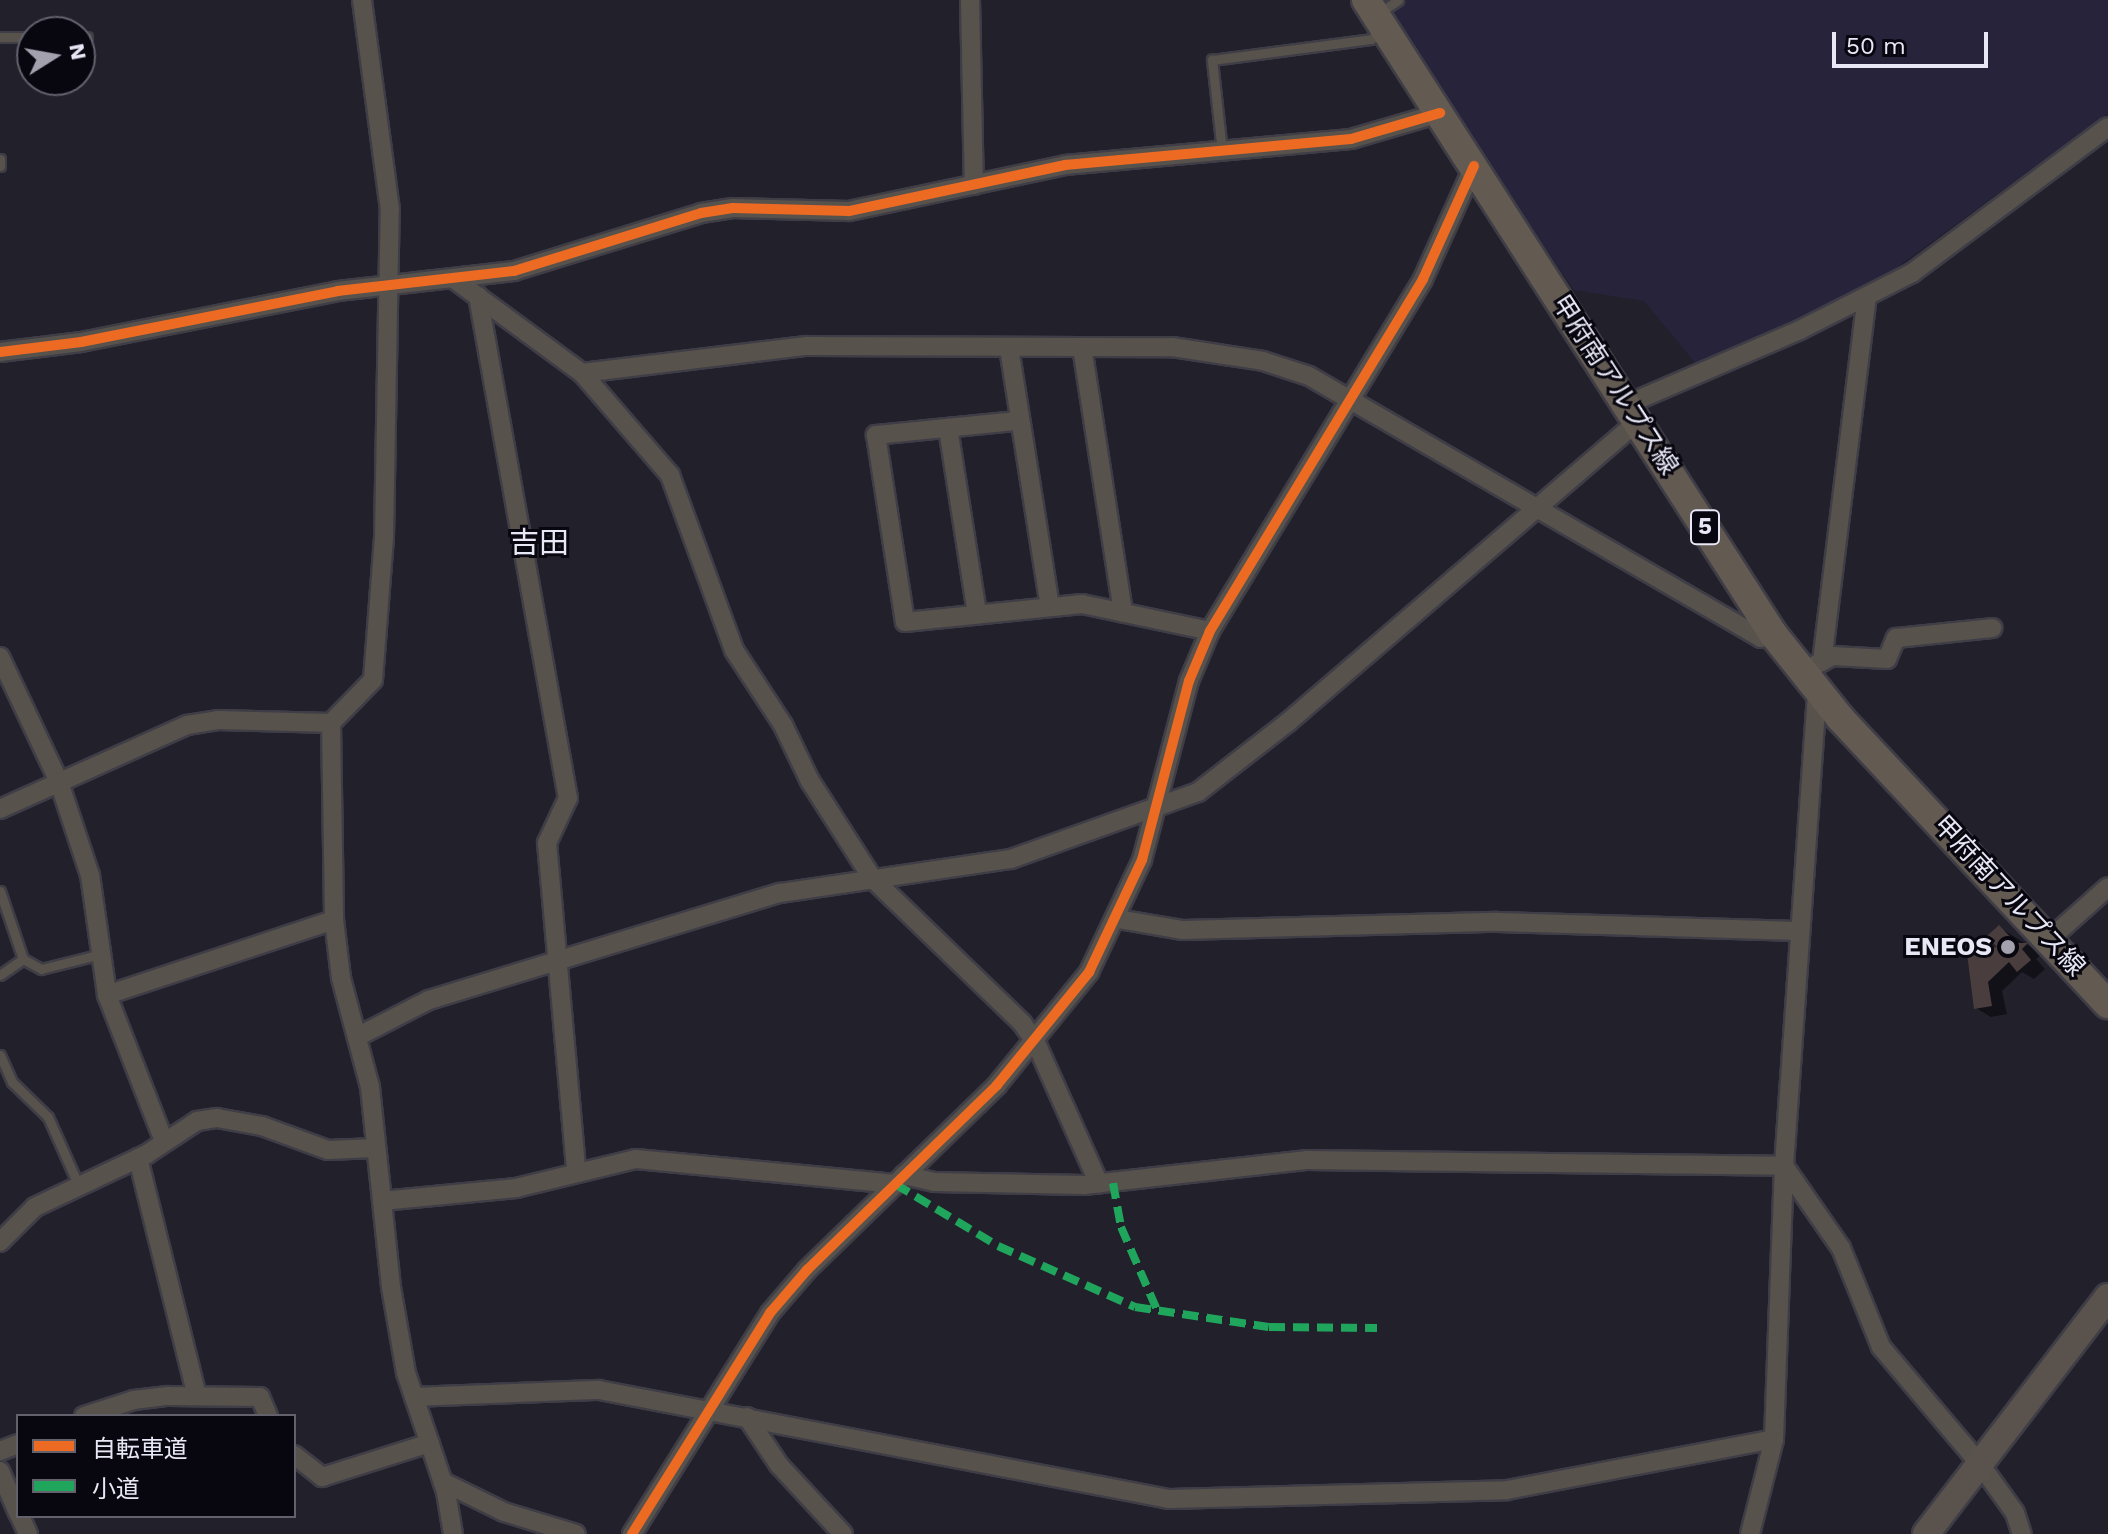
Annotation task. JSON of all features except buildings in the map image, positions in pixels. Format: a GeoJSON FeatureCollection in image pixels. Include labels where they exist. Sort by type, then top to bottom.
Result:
{"type":"FeatureCollection","features":[{"type":"Feature","properties":{"kind":"main road","name":"甲府南アルプス線"},"geometry":{"type":"LineString","coordinates":[[1381,11],[1440,113],[1773,634],[2108,1004]]}},
{"type":"Feature","properties":{"kind":"street"},"geometry":{"type":"LineString","coordinates":[[362,0],[390,210],[384,538],[373,680],[331,723],[334,920],[370,1087],[391,1287],[414,1397],[443,1482],[453,1534]]}},
{"type":"Feature","properties":{"kind":"street"},"geometry":{"type":"LineString","coordinates":[[970,0],[974,185]]}},
{"type":"Feature","properties":{"kind":"street"},"geometry":{"type":"LineString","coordinates":[[0,352],[389,286],[514,271],[701,213],[733,208],[849,211],[1065,165],[1351,139],[1440,113]]}},
{"type":"Feature","properties":{"kind":"street"},"geometry":{"type":"LineString","coordinates":[[357,1037],[429,1000],[780,893],[1048,850],[1157,805],[1198,792],[1287,723],[1537,507],[1633,412],[1912,273],[2108,127]]}},
{"type":"Feature","properties":{"kind":"street"},"geometry":{"type":"LineString","coordinates":[[632,1534],[770,1313],[1036,1043],[1089,972],[1118,919],[1157,805],[1189,681],[1210,631],[1423,279],[1474,166]]}},
{"type":"Feature","properties":{"kind":"street"},"geometry":{"type":"LineString","coordinates":[[454,279],[582,373],[670,475],[734,650],[872,878],[1005,1003],[1036,1043],[1099,1184]]}},
{"type":"Feature","properties":{"kind":"street"},"geometry":{"type":"LineString","coordinates":[[478,296],[568,798],[547,843],[576,1170]]}},
{"type":"Feature","properties":{"kind":"street"},"geometry":{"type":"LineString","coordinates":[[1750,1534],[1774,1439],[1784,1166],[1813,675],[1867,298]]}},
{"type":"Feature","properties":{"kind":"street"},"geometry":{"type":"LineString","coordinates":[[582,373],[806,346],[1172,347],[1263,361],[1309,376],[1761,638],[1773,634]]}},
{"type":"Feature","properties":{"kind":"street"},"geometry":{"type":"LineString","coordinates":[[1082,347],[1123,613]]}},
{"type":"Feature","properties":{"kind":"street"},"geometry":{"type":"LineString","coordinates":[[1009,348],[1016,421],[1050,607]]}},
{"type":"Feature","properties":{"kind":"street"},"geometry":{"type":"LineString","coordinates":[[1016,421],[876,435],[905,622],[1082,604],[1210,631]]}},
{"type":"Feature","properties":{"kind":"street"},"geometry":{"type":"LineString","coordinates":[[948,428],[977,614]]}},
{"type":"Feature","properties":{"kind":"street"},"geometry":{"type":"LineString","coordinates":[[1813,675],[1833,656],[1887,659],[1896,638],[1992,628]]}},
{"type":"Feature","properties":{"kind":"street"},"geometry":{"type":"LineString","coordinates":[[0,657],[59,782],[90,875],[107,995],[164,1141]]}},
{"type":"Feature","properties":{"kind":"street"},"geometry":{"type":"LineString","coordinates":[[0,809],[187,725],[218,720],[331,723]]}},
{"type":"Feature","properties":{"kind":"street"},"geometry":{"type":"LineString","coordinates":[[2051,938],[2108,887]]}},
{"type":"Feature","properties":{"kind":"street"},"geometry":{"type":"LineString","coordinates":[[1118,919],[1183,930],[1497,922],[1798,931]]}},
{"type":"Feature","properties":{"kind":"street"},"geometry":{"type":"LineString","coordinates":[[107,995],[334,920]]}},
{"type":"Feature","properties":{"kind":"street"},"geometry":{"type":"LineString","coordinates":[[3,1231],[35,1207],[138,1158],[197,1121],[217,1118],[262,1126],[328,1150],[376,1148]]}},
{"type":"Feature","properties":{"kind":"street"},"geometry":{"type":"LineString","coordinates":[[138,1158],[197,1396]]}},
{"type":"Feature","properties":{"kind":"street"},"geometry":{"type":"LineString","coordinates":[[382,1201],[516,1188],[576,1170],[650,1159],[934,1182],[1099,1184],[1308,1160],[1784,1166]]}},
{"type":"Feature","properties":{"kind":"street"},"geometry":{"type":"LineString","coordinates":[[1784,1166],[1841,1248],[1881,1347],[1980,1464],[2015,1513],[2022,1534]]}},
{"type":"Feature","properties":{"kind":"street"},"geometry":{"type":"LineString","coordinates":[[1926,1534],[2108,1297]]}},
{"type":"Feature","properties":{"kind":"street"},"geometry":{"type":"LineString","coordinates":[[414,1397],[599,1390],[1169,1499],[1507,1490],[1774,1439]]}},
{"type":"Feature","properties":{"kind":"street"},"geometry":{"type":"LineString","coordinates":[[90,1414],[134,1400],[197,1396],[260,1397],[267,1414]]}},
{"type":"Feature","properties":{"kind":"street"},"geometry":{"type":"LineString","coordinates":[[747,1417],[779,1465],[843,1534]]}},
{"type":"Feature","properties":{"kind":"street"},"geometry":{"type":"LineString","coordinates":[[296,1457],[322,1477],[430,1443]]}},
{"type":"Feature","properties":{"kind":"street"},"geometry":{"type":"LineString","coordinates":[[0,1471],[4,1495]]}},
{"type":"Feature","properties":{"kind":"street"},"geometry":{"type":"LineString","coordinates":[[443,1482],[504,1512],[576,1534]]}},
{"type":"Feature","properties":{"kind":"lane"},"geometry":{"type":"LineString","coordinates":[[1222,151],[1212,60],[1371,39],[1381,11]]}},
{"type":"Feature","properties":{"kind":"lane"},"geometry":{"type":"LineString","coordinates":[[0,159],[0,166]]}},
{"type":"Feature","properties":{"kind":"lane"},"geometry":{"type":"LineString","coordinates":[[0,891],[23,959],[41,969],[101,954]]}},
{"type":"Feature","properties":{"kind":"lane"},"geometry":{"type":"LineString","coordinates":[[0,975],[23,959]]}},
{"type":"Feature","properties":{"kind":"lane"},"geometry":{"type":"LineString","coordinates":[[0,1055],[12,1082],[48,1117],[78,1184]]}},
{"type":"Feature","properties":{"kind":"shaded area"},"geometry":{"type":"Polygon","coordinates":[[[1376,0],[2108,0],[2108,113],[1869,288],[1698,366],[1644,301],[1574,290],[1376,0]]]}},
{"type":"Feature","properties":{"kind":"marked path"},"geometry":{"type":"LineString","coordinates":[[1113,1183],[1121,1227],[1158,1312]]}},
{"type":"Feature","properties":{"kind":"marked path"},"geometry":{"type":"LineString","coordinates":[[895,1184],[998,1246],[1135,1307],[1269,1327],[1377,1328]]}},
{"type":"Feature","properties":{"kind":"cycle path"},"geometry":{"type":"LineString","coordinates":[[0,352],[81,342],[338,291],[514,271],[701,213],[733,208],[849,211],[1065,165],[1351,139],[1440,113]]}},
{"type":"Feature","properties":{"kind":"cycle path"},"geometry":{"type":"LineString","coordinates":[[632,1534],[770,1313],[807,1270],[997,1085],[1089,972],[1142,860],[1189,681],[1210,631],[1423,279],[1474,166]]}},
{"type":"Feature","properties":{"kind":"place","name":"ENEOS"},"geometry":{"type":"Point","coordinates":[2008,947]}},
{"type":"Feature","properties":{"kind":"district","name":"吉田"},"geometry":{"type":"Point","coordinates":[539,543]}}]}
